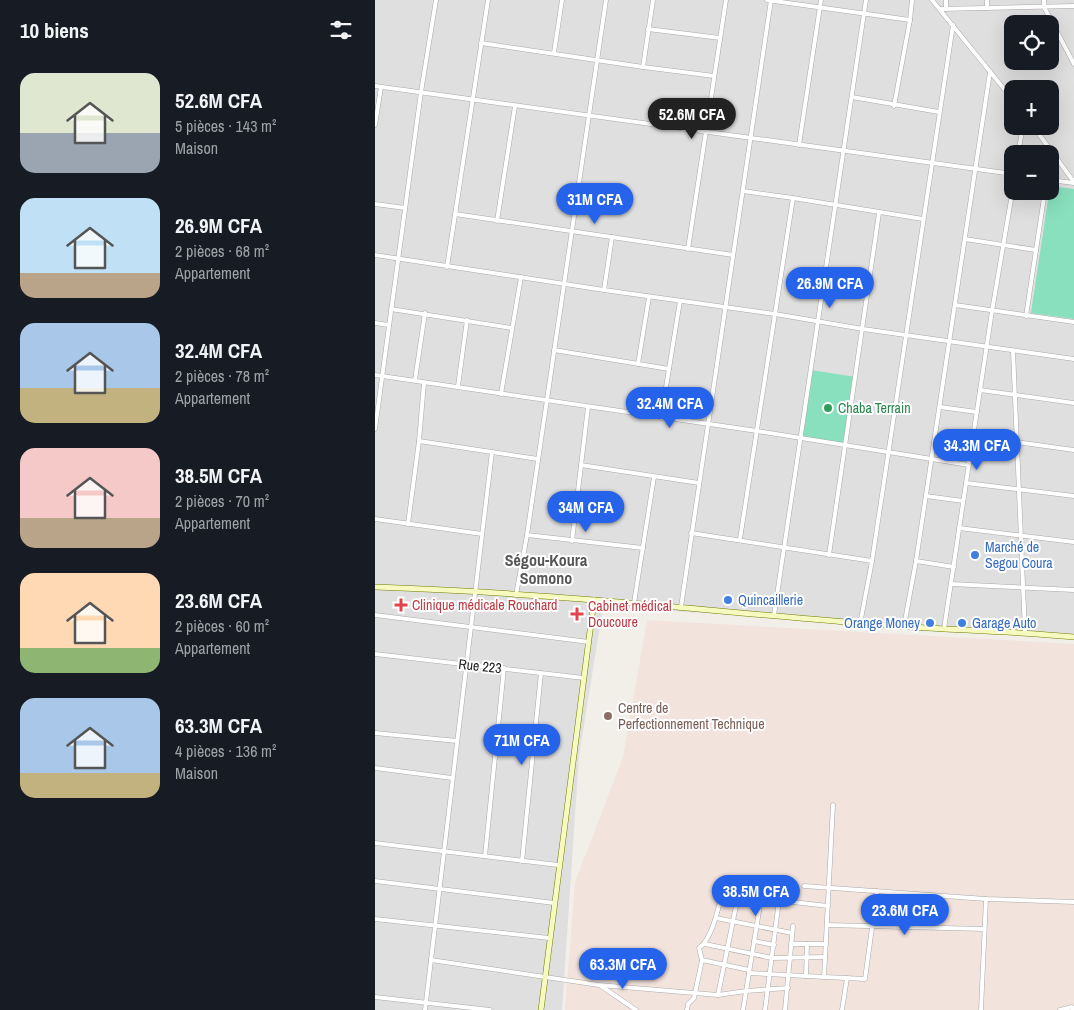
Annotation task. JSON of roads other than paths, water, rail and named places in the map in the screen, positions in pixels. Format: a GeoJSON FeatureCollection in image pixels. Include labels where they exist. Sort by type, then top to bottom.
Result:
{"type":"FeatureCollection","features":[{"type":"Feature","properties":{"kind":"street"},"geometry":{"type":"LineString","coordinates":[[375,428],[421,92],[436,0]]}},
{"type":"Feature","properties":{"kind":"street"},"geometry":{"type":"LineString","coordinates":[[447,267],[471,100],[488,0]]}},
{"type":"Feature","properties":{"kind":"street"},"geometry":{"type":"LineString","coordinates":[[554,53],[562,0]]}},
{"type":"Feature","properties":{"kind":"street"},"geometry":{"type":"LineString","coordinates":[[516,595],[527,535],[605,0]]}},
{"type":"Feature","properties":{"kind":"street"},"geometry":{"type":"LineString","coordinates":[[643,67],[653,0]]}},
{"type":"Feature","properties":{"kind":"street"},"geometry":{"type":"LineString","coordinates":[[688,249],[726,0]]}},
{"type":"Feature","properties":{"kind":"street"},"geometry":{"type":"LineString","coordinates":[[767,0],[910,20]]}},
{"type":"Feature","properties":{"kind":"street"},"geometry":{"type":"LineString","coordinates":[[681,607],[771,0]]}},
{"type":"Feature","properties":{"kind":"street"},"geometry":{"type":"LineString","coordinates":[[799,145],[821,0]]}},
{"type":"Feature","properties":{"kind":"street"},"geometry":{"type":"LineString","coordinates":[[774,615],[866,0]]}},
{"type":"Feature","properties":{"kind":"street"},"geometry":{"type":"LineString","coordinates":[[894,106],[912,0]]}},
{"type":"Feature","properties":{"kind":"street"},"geometry":{"type":"LineString","coordinates":[[932,0],[1004,89]]}},
{"type":"Feature","properties":{"kind":"street"},"geometry":{"type":"LineString","coordinates":[[946,0],[946,9]]}},
{"type":"Feature","properties":{"kind":"street"},"geometry":{"type":"LineString","coordinates":[[987,0],[987,8]]}},
{"type":"Feature","properties":{"kind":"street"},"geometry":{"type":"LineString","coordinates":[[1044,0],[1044,7],[1074,64]]}},
{"type":"Feature","properties":{"kind":"street"},"geometry":{"type":"LineString","coordinates":[[940,9],[1074,6]]}},
{"type":"Feature","properties":{"kind":"street"},"geometry":{"type":"LineString","coordinates":[[861,624],[889,452],[953,25]]}},
{"type":"Feature","properties":{"kind":"street"},"geometry":{"type":"LineString","coordinates":[[648,29],[720,38]]}},
{"type":"Feature","properties":{"kind":"street"},"geometry":{"type":"LineString","coordinates":[[481,43],[714,76]]}},
{"type":"Feature","properties":{"kind":"street"},"geometry":{"type":"LineString","coordinates":[[904,626],[932,459],[990,72]]}},
{"type":"Feature","properties":{"kind":"street"},"geometry":{"type":"LineString","coordinates":[[375,86],[1004,173]]}},
{"type":"Feature","properties":{"kind":"street"},"geometry":{"type":"LineString","coordinates":[[375,125],[381,87]]}},
{"type":"Feature","properties":{"kind":"street"},"geometry":{"type":"LineString","coordinates":[[852,97],[894,106],[939,112]]}},
{"type":"Feature","properties":{"kind":"street"},"geometry":{"type":"LineString","coordinates":[[497,221],[515,106]]}},
{"type":"Feature","properties":{"kind":"street"},"geometry":{"type":"LineString","coordinates":[[1040,135],[1074,182]]}},
{"type":"Feature","properties":{"kind":"street"},"geometry":{"type":"LineString","coordinates":[[1059,181],[1074,182]]}},
{"type":"Feature","properties":{"kind":"street"},"geometry":{"type":"LineString","coordinates":[[743,192],[836,204],[879,213],[923,219]]}},
{"type":"Feature","properties":{"kind":"street"},"geometry":{"type":"LineString","coordinates":[[740,540],[793,198]]}},
{"type":"Feature","properties":{"kind":"street"},"geometry":{"type":"LineString","coordinates":[[944,629],[992,311],[1011,200]]}},
{"type":"Feature","properties":{"kind":"street"},"geometry":{"type":"LineString","coordinates":[[1026,316],[1044,200]]}},
{"type":"Feature","properties":{"kind":"street"},"geometry":{"type":"LineString","coordinates":[[375,204],[405,208]]}},
{"type":"Feature","properties":{"kind":"street"},"geometry":{"type":"LineString","coordinates":[[829,555],[879,213]]}},
{"type":"Feature","properties":{"kind":"street"},"geometry":{"type":"LineString","coordinates":[[455,214],[733,255]]}},
{"type":"Feature","properties":{"kind":"street"},"geometry":{"type":"LineString","coordinates":[[604,290],[611,237]]}},
{"type":"Feature","properties":{"kind":"street"},"geometry":{"type":"LineString","coordinates":[[965,239],[1036,250]]}},
{"type":"Feature","properties":{"kind":"street"},"geometry":{"type":"LineString","coordinates":[[375,255],[725,308],[818,320],[863,329],[1074,358]]}},
{"type":"Feature","properties":{"kind":"street"},"geometry":{"type":"LineString","coordinates":[[501,394],[521,277]]}},
{"type":"Feature","properties":{"kind":"street"},"geometry":{"type":"LineString","coordinates":[[639,364],[649,296]]}},
{"type":"Feature","properties":{"kind":"street"},"geometry":{"type":"LineString","coordinates":[[661,418],[680,301]]}},
{"type":"Feature","properties":{"kind":"street"},"geometry":{"type":"LineString","coordinates":[[955,305],[1074,322]]}},
{"type":"Feature","properties":{"kind":"street"},"geometry":{"type":"LineString","coordinates":[[391,309],[511,328]]}},
{"type":"Feature","properties":{"kind":"street"},"geometry":{"type":"LineString","coordinates":[[415,380],[425,314]]}},
{"type":"Feature","properties":{"kind":"street"},"geometry":{"type":"LineString","coordinates":[[458,386],[467,320]]}},
{"type":"Feature","properties":{"kind":"street"},"geometry":{"type":"LineString","coordinates":[[375,323],[389,325]]}},
{"type":"Feature","properties":{"kind":"street"},"geometry":{"type":"LineString","coordinates":[[554,350],[669,368]]}},
{"type":"Feature","properties":{"kind":"street"},"geometry":{"type":"LineString","coordinates":[[1013,351],[1025,632]]}},
{"type":"Feature","properties":{"kind":"street"},"geometry":{"type":"LineString","coordinates":[[375,375],[969,464]]}},
{"type":"Feature","properties":{"kind":"street"},"geometry":{"type":"LineString","coordinates":[[408,524],[425,383]]}},
{"type":"Feature","properties":{"kind":"street"},"geometry":{"type":"LineString","coordinates":[[980,390],[1074,403]]}},
{"type":"Feature","properties":{"kind":"street"},"geometry":{"type":"LineString","coordinates":[[573,541],[588,407]]}},
{"type":"Feature","properties":{"kind":"street"},"geometry":{"type":"LineString","coordinates":[[940,407],[977,412]]}},
{"type":"Feature","properties":{"kind":"street"},"geometry":{"type":"LineString","coordinates":[[973,436],[1074,450]]}},
{"type":"Feature","properties":{"kind":"street"},"geometry":{"type":"LineString","coordinates":[[419,442],[538,459]]}},
{"type":"Feature","properties":{"kind":"street"},"geometry":{"type":"LineString","coordinates":[[425,1010],[492,452]]}},
{"type":"Feature","properties":{"kind":"street"},"geometry":{"type":"LineString","coordinates":[[581,465],[699,483]]}},
{"type":"Feature","properties":{"kind":"street"},"geometry":{"type":"LineString","coordinates":[[634,603],[654,477]]}},
{"type":"Feature","properties":{"kind":"street"},"geometry":{"type":"LineString","coordinates":[[966,483],[1074,496]]}},
{"type":"Feature","properties":{"kind":"street"},"geometry":{"type":"LineString","coordinates":[[926,496],[963,501]]}},
{"type":"Feature","properties":{"kind":"street"},"geometry":{"type":"LineString","coordinates":[[375,519],[482,534]]}},
{"type":"Feature","properties":{"kind":"street"},"geometry":{"type":"LineString","coordinates":[[959,528],[1074,542]]}},
{"type":"Feature","properties":{"kind":"street"},"geometry":{"type":"LineString","coordinates":[[691,533],[872,561]]}},
{"type":"Feature","properties":{"kind":"street"},"geometry":{"type":"LineString","coordinates":[[527,535],[643,548]]}},
{"type":"Feature","properties":{"kind":"street"},"geometry":{"type":"LineString","coordinates":[[916,561],[954,566]]}},
{"type":"Feature","properties":{"kind":"street"},"geometry":{"type":"LineString","coordinates":[[951,584],[1074,590]]}},
{"type":"Feature","properties":{"kind":"street"},"geometry":{"type":"LineString","coordinates":[[375,588],[594,600],[861,624],[1025,632],[1074,637]]}},
{"type":"Feature","properties":{"kind":"street"},"geometry":{"type":"LineString","coordinates":[[541,1010],[594,600]]}},
{"type":"Feature","properties":{"kind":"street"},"geometry":{"type":"LineString","coordinates":[[375,615],[589,642]]}},
{"type":"Feature","properties":{"kind":"street","name":"Rue 223"},"geometry":{"type":"LineString","coordinates":[[375,654],[584,678]]}},
{"type":"Feature","properties":{"kind":"street"},"geometry":{"type":"LineString","coordinates":[[485,856],[504,668]]}},
{"type":"Feature","properties":{"kind":"street"},"geometry":{"type":"LineString","coordinates":[[522,860],[541,673]]}},
{"type":"Feature","properties":{"kind":"street"},"geometry":{"type":"LineString","coordinates":[[375,733],[457,741]]}},
{"type":"Feature","properties":{"kind":"street"},"geometry":{"type":"LineString","coordinates":[[375,768],[452,778]]}},
{"type":"Feature","properties":{"kind":"street"},"geometry":{"type":"LineString","coordinates":[[824,977],[833,805]]}},
{"type":"Feature","properties":{"kind":"street"},"geometry":{"type":"LineString","coordinates":[[375,843],[559,865]]}},
{"type":"Feature","properties":{"kind":"street"},"geometry":{"type":"LineString","coordinates":[[375,881],[554,903]]}},
{"type":"Feature","properties":{"kind":"street"},"geometry":{"type":"LineString","coordinates":[[804,886],[986,899],[1074,902]]}},
{"type":"Feature","properties":{"kind":"street"},"geometry":{"type":"LineString","coordinates":[[702,960],[724,964],[749,972],[865,979],[877,891]]}},
{"type":"Feature","properties":{"kind":"street"},"geometry":{"type":"LineString","coordinates":[[687,1010],[688,1004],[694,998],[702,960],[699,948],[705,944],[716,918],[722,894],[828,906]]}},
{"type":"Feature","properties":{"kind":"street"},"geometry":{"type":"LineString","coordinates":[[718,995],[738,896]]}},
{"type":"Feature","properties":{"kind":"street"},"geometry":{"type":"LineString","coordinates":[[743,1010],[761,898]]}},
{"type":"Feature","properties":{"kind":"street"},"geometry":{"type":"LineString","coordinates":[[981,1010],[986,899]]}},
{"type":"Feature","properties":{"kind":"street"},"geometry":{"type":"LineString","coordinates":[[765,1010],[779,900]]}},
{"type":"Feature","properties":{"kind":"street"},"geometry":{"type":"LineString","coordinates":[[716,918],[792,933]]}},
{"type":"Feature","properties":{"kind":"street"},"geometry":{"type":"LineString","coordinates":[[375,919],[549,938]]}},
{"type":"Feature","properties":{"kind":"street"},"geometry":{"type":"LineString","coordinates":[[827,924],[985,929]]}},
{"type":"Feature","properties":{"kind":"street"},"geometry":{"type":"LineString","coordinates":[[785,1010],[793,926]]}},
{"type":"Feature","properties":{"kind":"street"},"geometry":{"type":"LineString","coordinates":[[754,941],[774,944]]}},
{"type":"Feature","properties":{"kind":"street"},"geometry":{"type":"LineString","coordinates":[[705,944],[772,958],[825,957]]}},
{"type":"Feature","properties":{"kind":"street"},"geometry":{"type":"LineString","coordinates":[[791,944],[826,944]]}},
{"type":"Feature","properties":{"kind":"street"},"geometry":{"type":"LineString","coordinates":[[806,976],[807,944]]}},
{"type":"Feature","properties":{"kind":"street"},"geometry":{"type":"LineString","coordinates":[[431,960],[599,985],[718,995],[788,988]]}},
{"type":"Feature","properties":{"kind":"street"},"geometry":{"type":"LineString","coordinates":[[842,1010],[847,978]]}},
{"type":"Feature","properties":{"kind":"street"},"geometry":{"type":"LineString","coordinates":[[599,985],[636,1010]]}},
{"type":"Feature","properties":{"kind":"street"},"geometry":{"type":"LineString","coordinates":[[375,997],[490,1010]]}},
{"type":"Feature","properties":{"kind":"street"},"geometry":{"type":"LineString","coordinates":[[1060,1010],[1073,1009],[1074,1000]]}},
{"type":"Feature","properties":{"kind":"place","name":"Chaba Terrain"},"geometry":{"type":"Point","coordinates":[828,408]}},
{"type":"Feature","properties":{"kind":"place","name":"Marché de Segou Coura"},"geometry":{"type":"Point","coordinates":[975,555]}},
{"type":"Feature","properties":{"kind":"place","name":"Quincaillerie"},"geometry":{"type":"Point","coordinates":[728,600]}},
{"type":"Feature","properties":{"kind":"place","name":"Clinique médicale Rouchard"},"geometry":{"type":"Point","coordinates":[401,605]}},
{"type":"Feature","properties":{"kind":"place","name":"Cabinet médical Doucoure"},"geometry":{"type":"Point","coordinates":[577,614]}},
{"type":"Feature","properties":{"kind":"place","name":"Orange Money"},"geometry":{"type":"Point","coordinates":[930,623]}},
{"type":"Feature","properties":{"kind":"place","name":"Garage Auto"},"geometry":{"type":"Point","coordinates":[962,623]}},
{"type":"Feature","properties":{"kind":"place","name":"Centre de Perfectionnement Technique"},"geometry":{"type":"Point","coordinates":[608,716]}},
{"type":"Feature","properties":{"kind":"district","name":"Ségou-Koura Somono"},"geometry":{"type":"Point","coordinates":[546,569]}}]}
